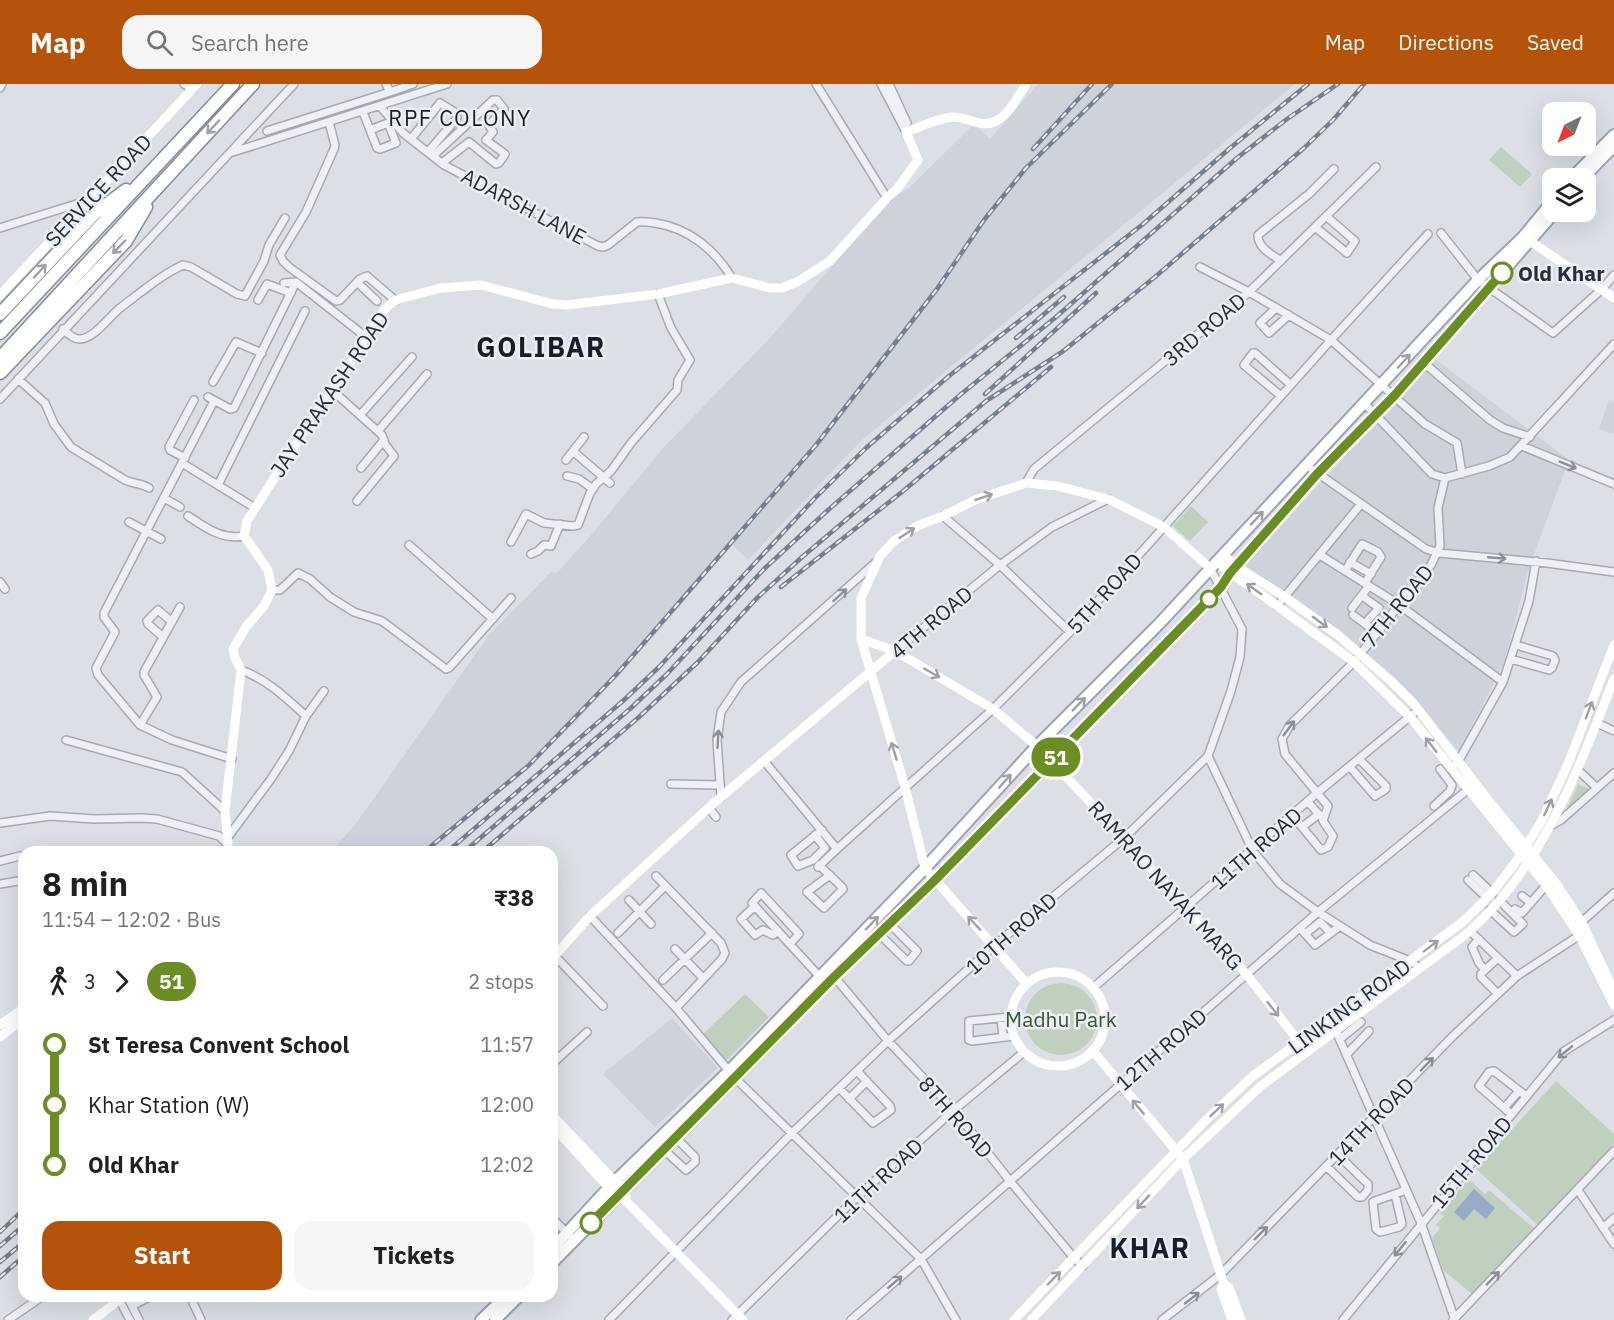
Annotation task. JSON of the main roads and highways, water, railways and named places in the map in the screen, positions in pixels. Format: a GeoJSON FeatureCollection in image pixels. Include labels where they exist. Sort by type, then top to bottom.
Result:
{"type":"FeatureCollection","features":[{"type":"Feature","properties":{"kind":"highway"},"geometry":{"type":"LineString","coordinates":[[0,333],[233,84]]}},
{"type":"Feature","properties":{"kind":"highway"},"geometry":{"type":"LineString","coordinates":[[0,358],[253,84]]}},
{"type":"Feature","properties":{"kind":"highway"},"geometry":{"type":"LineString","coordinates":[[0,314],[95,213],[152,172]]}},
{"type":"Feature","properties":{"kind":"highway"},"geometry":{"type":"LineString","coordinates":[[0,373],[126,241],[163,181]]}},
{"type":"Feature","properties":{"kind":"main road"},"geometry":{"type":"LineString","coordinates":[[1582,168],[1614,135]]}},
{"type":"Feature","properties":{"kind":"main road"},"geometry":{"type":"LineString","coordinates":[[1593,168],[1614,146]]}},
{"type":"Feature","properties":{"kind":"main road"},"geometry":{"type":"LineString","coordinates":[[558,1255],[612,1185],[672,1134],[732,1075],[827,969],[879,934],[934,881],[1221,587],[1233,570],[1317,474],[1394,396],[1488,288],[1542,216]]}},
{"type":"Feature","properties":{"kind":"main road"},"geometry":{"type":"LineString","coordinates":[[851,953],[1037,746],[1159,624],[1478,280],[1544,222]]}},
{"type":"Feature","properties":{"kind":"main road"},"geometry":{"type":"LineString","coordinates":[[558,1246],[623,1197],[664,1150],[672,1134]]}},
{"type":"Feature","properties":{"kind":"main road"},"geometry":{"type":"LineString","coordinates":[[481,1320],[500,1302]]}},
{"type":"Feature","properties":{"kind":"main road"},"geometry":{"type":"LineString","coordinates":[[495,1320],[513,1302]]}},
{"type":"Feature","properties":{"kind":"water"},"geometry":{"type":"Polygon","coordinates":[[[1474,1189],[1495,1208],[1486,1219],[1474,1209],[1464,1221],[1454,1212],[1474,1189]]]}},
{"type":"Feature","properties":{"kind":"railway"},"geometry":{"type":"LineString","coordinates":[[1033,149],[1092,84]]}},
{"type":"Feature","properties":{"kind":"railway"},"geometry":{"type":"LineString","coordinates":[[431,846],[528,766],[616,675],[816,445],[937,289],[984,220],[1026,168],[1112,84]]}},
{"type":"Feature","properties":{"kind":"railway"},"geometry":{"type":"LineString","coordinates":[[454,846],[624,700],[659,667],[815,498],[866,448],[949,376],[1143,224],[1308,84]]}},
{"type":"Feature","properties":{"kind":"railway"},"geometry":{"type":"LineString","coordinates":[[471,846],[631,708],[667,674],[764,569],[827,511],[960,395],[1056,317],[1237,158],[1287,119],[1338,84]]}},
{"type":"Feature","properties":{"kind":"railway"},"geometry":{"type":"LineString","coordinates":[[489,846],[639,717],[698,662],[756,599],[801,558],[986,401],[1062,352],[1155,277],[1304,148],[1333,120],[1364,84]]}},
{"type":"Feature","properties":{"kind":"railway"},"geometry":{"type":"LineString","coordinates":[[985,394],[1096,293]]}},
{"type":"Feature","properties":{"kind":"railway"},"geometry":{"type":"LineString","coordinates":[[1016,338],[1064,297]]}},
{"type":"Feature","properties":{"kind":"railway"},"geometry":{"type":"LineString","coordinates":[[781,587],[902,492],[1051,367]]}},
{"type":"Feature","properties":{"kind":"railway"},"geometry":{"type":"LineString","coordinates":[[0,1232],[18,1215]]}},
{"type":"Feature","properties":{"kind":"railway"},"geometry":{"type":"LineString","coordinates":[[0,1246],[18,1230]]}},
{"type":"Feature","properties":{"kind":"railway"},"geometry":{"type":"LineString","coordinates":[[0,1262],[18,1247]]}},
{"type":"Feature","properties":{"kind":"railway"},"geometry":{"type":"LineString","coordinates":[[0,1277],[18,1261]]}},
{"type":"Feature","properties":{"kind":"place","name":"Old Khar"},"geometry":{"type":"Point","coordinates":[1502,273]}},
{"type":"Feature","properties":{"kind":"district","name":"RPF COLONY"},"geometry":{"type":"Point","coordinates":[460,117]}},
{"type":"Feature","properties":{"kind":"district","name":"GOLIBAR"},"geometry":{"type":"Point","coordinates":[541,346]}},
{"type":"Feature","properties":{"kind":"district","name":"KHAR"},"geometry":{"type":"Point","coordinates":[1150,1247]}},
{"type":"Feature","properties":{"kind":"park label","name":"Madhu Park"},"geometry":{"type":"Point","coordinates":[1061,1019]}}]}
